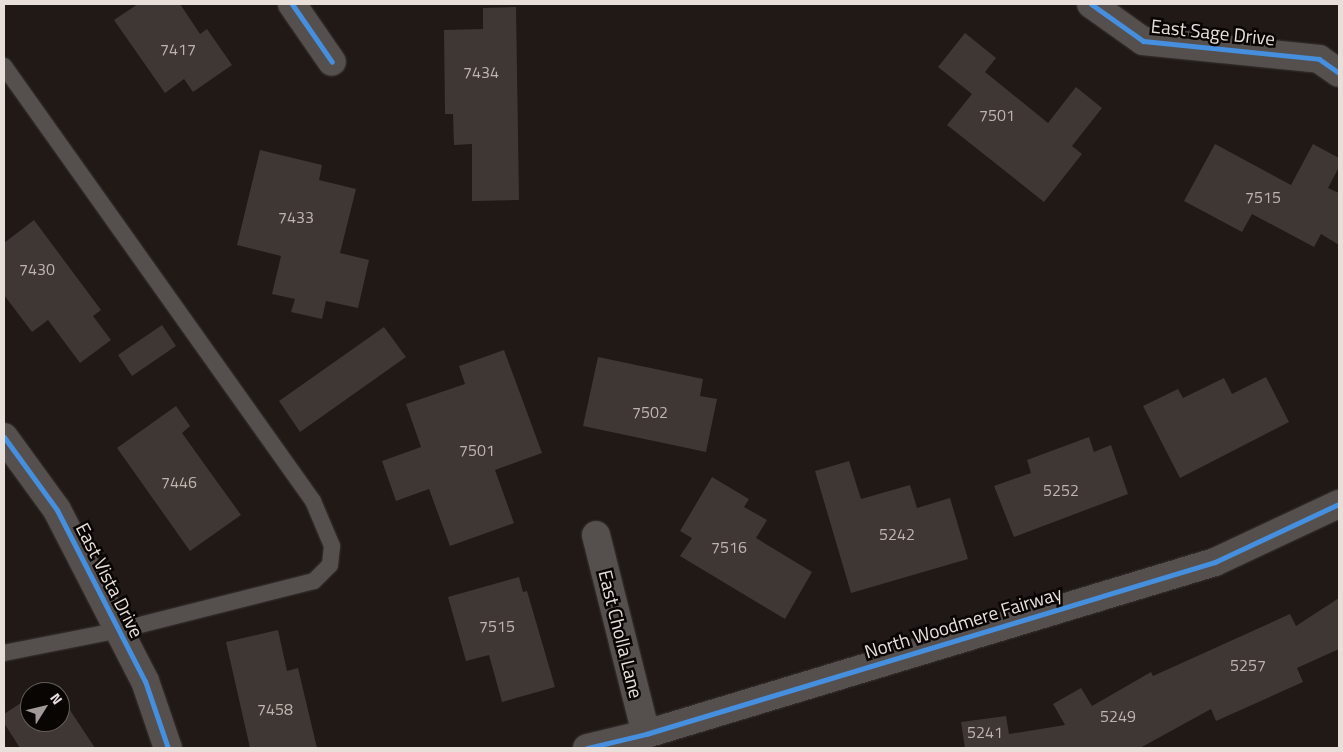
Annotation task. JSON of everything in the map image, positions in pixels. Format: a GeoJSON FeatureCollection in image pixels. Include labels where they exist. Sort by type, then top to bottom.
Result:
{"type":"FeatureCollection","features":[{"type":"Feature","properties":{"kind":"street"},"geometry":{"type":"LineString","coordinates":[[292,4],[332,62]]}},
{"type":"Feature","properties":{"kind":"street","name":"East Sage Drive"},"geometry":{"type":"LineString","coordinates":[[1091,4],[1143,41],[1319,59],[1339,73]]}},
{"type":"Feature","properties":{"kind":"street","name":"East Vista Drive"},"geometry":{"type":"LineString","coordinates":[[4,437],[57,510],[145,681],[168,748]]}},
{"type":"Feature","properties":{"kind":"street","name":"North Woodmere Fairway"},"geometry":{"type":"LineString","coordinates":[[587,748],[646,734],[1215,562],[1339,504]]}},
{"type":"Feature","properties":{"kind":"street","name":"East Cholla Lane"},"geometry":{"type":"LineString","coordinates":[[596,535],[646,734]]}},
{"type":"Feature","properties":{"kind":"lane"},"geometry":{"type":"LineString","coordinates":[[4,66],[313,501],[332,546],[330,565],[314,581],[120,630],[4,653]]}},
{"type":"Feature","properties":{"kind":"building"},"geometry":{"type":"Polygon","coordinates":[[[138,4],[180,4],[200,34],[207,29],[232,65],[193,92],[184,79],[165,93],[114,20],[138,4]]]}},
{"type":"Feature","properties":{"kind":"building"},"geometry":{"type":"Polygon","coordinates":[[[516,7],[519,200],[472,201],[472,144],[454,145],[453,114],[445,114],[444,30],[483,29],[483,8],[516,7]]]}},
{"type":"Feature","properties":{"kind":"building"},"geometry":{"type":"Polygon","coordinates":[[[965,33],[996,58],[985,72],[1048,123],[1076,87],[1102,108],[1072,146],[1082,154],[1044,202],[947,125],[972,94],[938,67],[965,33]]]}},
{"type":"Feature","properties":{"kind":"building"},"geometry":{"type":"Polygon","coordinates":[[[1215,144],[1291,185],[1313,144],[1339,158],[1339,167],[1328,188],[1339,193],[1339,245],[1321,234],[1314,247],[1252,214],[1242,232],[1184,201],[1215,144]]]}},
{"type":"Feature","properties":{"kind":"building"},"geometry":{"type":"Polygon","coordinates":[[[260,150],[322,165],[319,180],[356,189],[340,253],[369,260],[358,308],[326,301],[322,319],[291,312],[295,299],[272,294],[281,256],[237,245],[260,150]]]}},
{"type":"Feature","properties":{"kind":"building"},"geometry":{"type":"Polygon","coordinates":[[[34,220],[101,310],[93,316],[111,340],[80,363],[48,320],[32,332],[4,295],[4,243],[34,220]]]}},
{"type":"Feature","properties":{"kind":"building"},"geometry":{"type":"Polygon","coordinates":[[[162,325],[176,346],[132,376],[118,355],[162,325]]]}},
{"type":"Feature","properties":{"kind":"building"},"geometry":{"type":"Polygon","coordinates":[[[384,327],[406,357],[300,432],[279,401],[384,327]]]}},
{"type":"Feature","properties":{"kind":"building"},"geometry":{"type":"Polygon","coordinates":[[[504,350],[542,453],[495,470],[514,523],[450,546],[429,489],[396,501],[382,461],[421,447],[406,404],[465,384],[459,366],[504,350]]]}},
{"type":"Feature","properties":{"kind":"building"},"geometry":{"type":"Polygon","coordinates":[[[598,357],[703,379],[700,396],[717,399],[706,452],[583,426],[598,357]]]}},
{"type":"Feature","properties":{"kind":"building"},"geometry":{"type":"Polygon","coordinates":[[[1266,377],[1289,422],[1180,478],[1143,406],[1178,389],[1183,398],[1224,378],[1232,394],[1266,377]]]}},
{"type":"Feature","properties":{"kind":"building"},"geometry":{"type":"Polygon","coordinates":[[[176,406],[190,426],[182,433],[241,515],[190,551],[117,448],[176,406]]]}},
{"type":"Feature","properties":{"kind":"building"},"geometry":{"type":"Polygon","coordinates":[[[1089,437],[1094,452],[1111,445],[1128,494],[1014,537],[994,486],[1031,473],[1027,460],[1089,437]]]}},
{"type":"Feature","properties":{"kind":"building"},"geometry":{"type":"Polygon","coordinates":[[[849,461],[861,499],[910,485],[917,508],[950,498],[968,559],[851,593],[815,471],[849,461]]]}},
{"type":"Feature","properties":{"kind":"building"},"geometry":{"type":"Polygon","coordinates":[[[712,477],[749,499],[744,507],[767,520],[756,538],[812,572],[785,619],[680,556],[692,538],[680,531],[712,477]]]}},
{"type":"Feature","properties":{"kind":"building"},"geometry":{"type":"Polygon","coordinates":[[[519,577],[523,592],[527,591],[555,687],[502,702],[489,655],[466,661],[448,597],[519,577]]]}},
{"type":"Feature","properties":{"kind":"building"},"geometry":{"type":"Polygon","coordinates":[[[1339,598],[1339,649],[1297,668],[1303,682],[1216,721],[1211,709],[1140,748],[965,748],[961,722],[1006,716],[1009,734],[1065,725],[1053,704],[1081,688],[1092,706],[1151,672],[1153,676],[1290,614],[1296,626],[1339,598]]]}},
{"type":"Feature","properties":{"kind":"building"},"geometry":{"type":"Polygon","coordinates":[[[278,630],[287,671],[298,668],[317,748],[250,748],[226,642],[278,630]]]}},
{"type":"Feature","properties":{"kind":"building"},"geometry":{"type":"Polygon","coordinates":[[[20,704],[20,732],[70,732],[70,710],[95,748],[20,748],[4,723],[4,714],[20,704]]]}},
{"type":"Feature","properties":{"kind":"cycle path"},"geometry":{"type":"LineString","coordinates":[[292,4],[332,62]]}},
{"type":"Feature","properties":{"kind":"cycle path"},"geometry":{"type":"LineString","coordinates":[[1091,4],[1143,41],[1319,59],[1339,73]]}},
{"type":"Feature","properties":{"kind":"cycle path"},"geometry":{"type":"LineString","coordinates":[[4,437],[57,510],[145,681],[168,748]]}},
{"type":"Feature","properties":{"kind":"cycle path"},"geometry":{"type":"LineString","coordinates":[[587,748],[646,734],[1215,562],[1339,504]]}}]}
